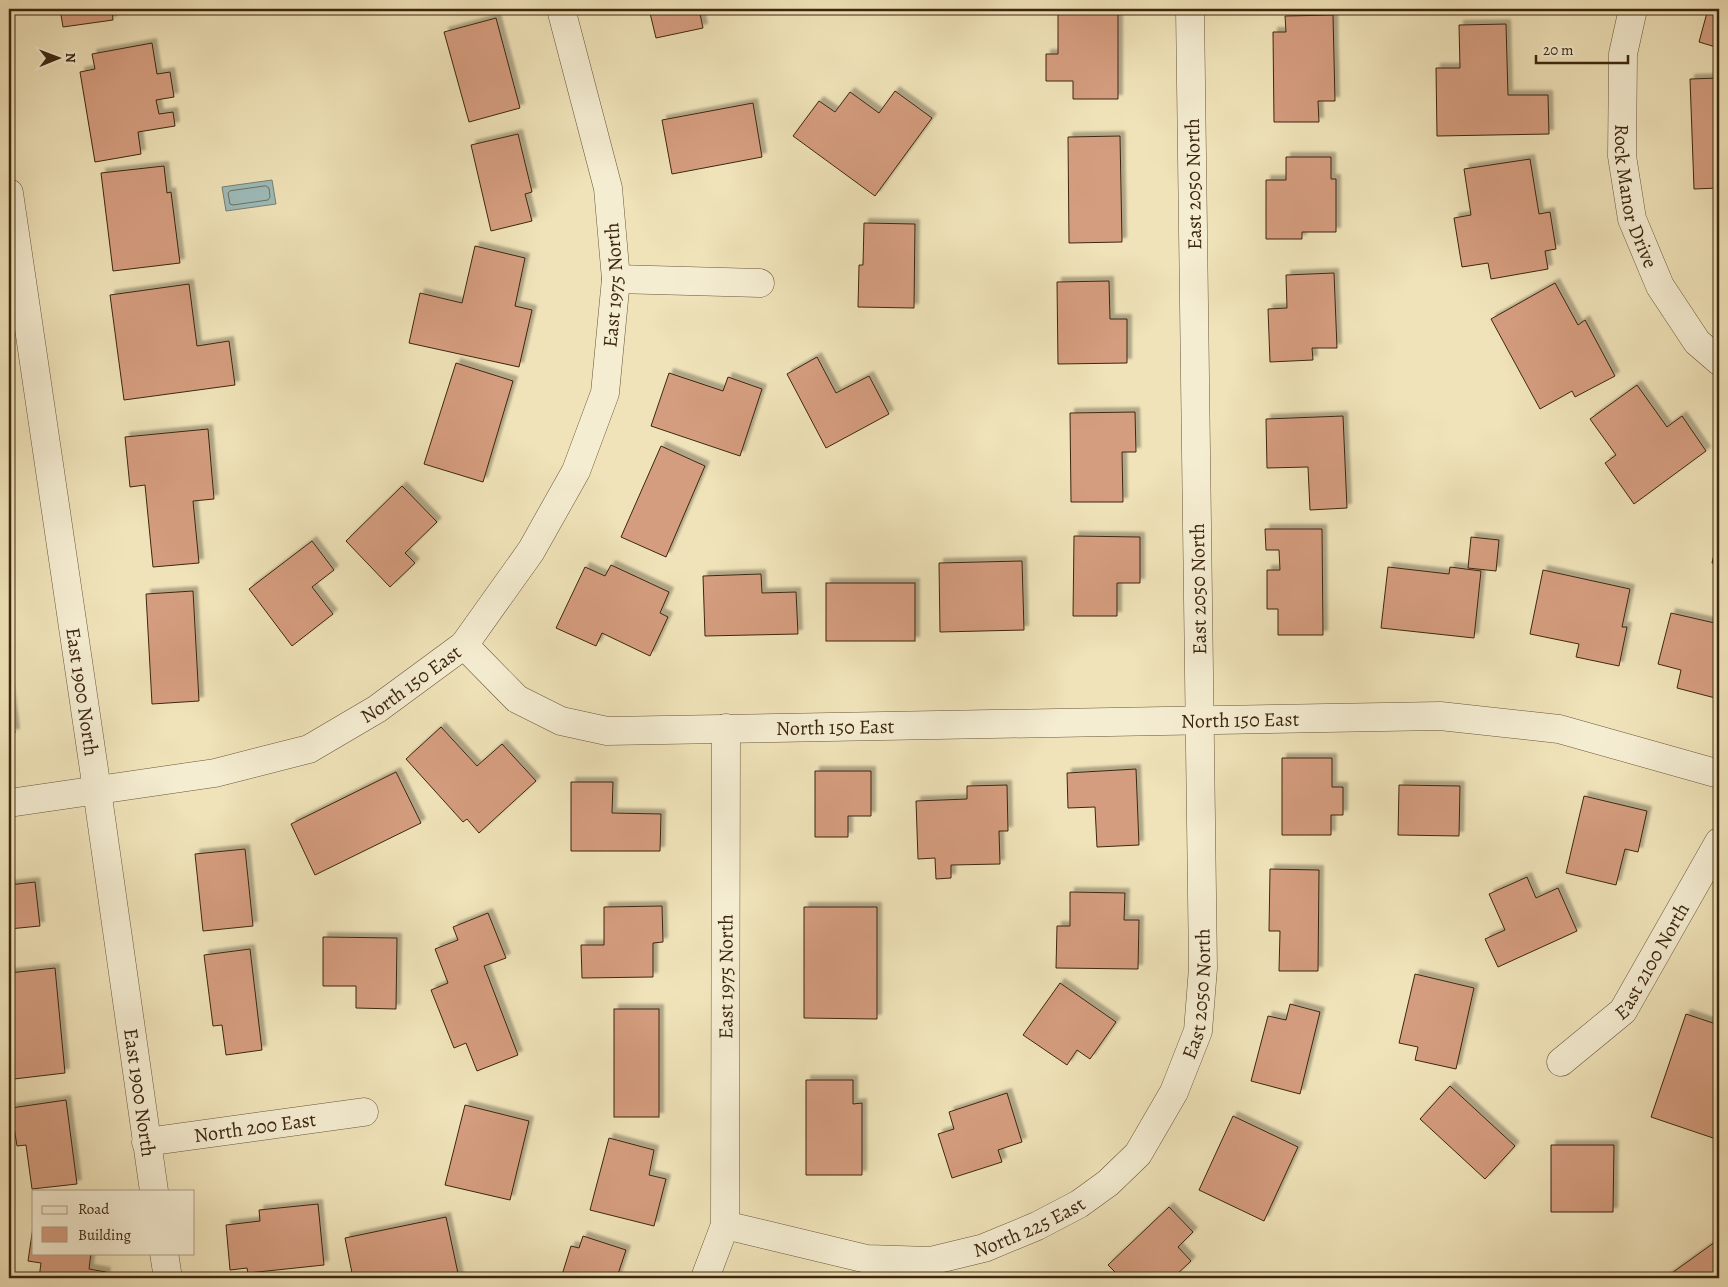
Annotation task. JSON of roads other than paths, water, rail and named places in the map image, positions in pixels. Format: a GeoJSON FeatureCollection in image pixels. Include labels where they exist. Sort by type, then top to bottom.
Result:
{"type":"FeatureCollection","features":[{"type":"Feature","properties":{"kind":"street","name":"East 1975 North"},"geometry":{"type":"LineString","coordinates":[[464,645],[531,551],[576,471],[605,393],[616,279],[608,188],[581,79],[561,9]]}},
{"type":"Feature","properties":{"kind":"street","name":"East 2050 North"},"geometry":{"type":"LineString","coordinates":[[1138,1154],[1174,1092],[1198,1031],[1203,968],[1190,9]]}},
{"type":"Feature","properties":{"kind":"street","name":"Rock Manor Drive"},"geometry":{"type":"LineString","coordinates":[[1632,9],[1623,54],[1622,82],[1622,156],[1632,219],[1660,286],[1697,342],[1719,361]]}},
{"type":"Feature","properties":{"kind":"street","name":"East 1900 North"},"geometry":{"type":"LineString","coordinates":[[9,193],[14,275],[97,790],[154,1190]]}},
{"type":"Feature","properties":{"kind":"street"},"geometry":{"type":"LineString","coordinates":[[616,279],[760,283]]}},
{"type":"Feature","properties":{"kind":"street","name":"North 150 East"},"geometry":{"type":"LineString","coordinates":[[9,803],[215,773],[309,749],[377,710],[464,645],[517,699],[561,721],[607,730],[1440,716],[1559,729],[1719,774]]}},
{"type":"Feature","properties":{"kind":"street","name":"East 1975 North"},"geometry":{"type":"LineString","coordinates":[[725,1225],[726,728]]}},
{"type":"Feature","properties":{"kind":"street","name":"East 2100 North"},"geometry":{"type":"LineString","coordinates":[[1561,1062],[1623,1011],[1719,842]]}},
{"type":"Feature","properties":{"kind":"street","name":"North 200 East"},"geometry":{"type":"LineString","coordinates":[[146,1142],[364,1112]]}},
{"type":"Feature","properties":{"kind":"street","name":"North 225 East"},"geometry":{"type":"LineString","coordinates":[[725,1225],[867,1259],[930,1261],[984,1248],[1037,1226],[1079,1204],[1108,1183],[1138,1154]]}},
{"type":"Feature","properties":{"kind":"street"},"geometry":{"type":"LineString","coordinates":[[705,1278],[725,1225]]}},
{"type":"Feature","properties":{"kind":"street"},"geometry":{"type":"LineString","coordinates":[[164,1254],[168,1278]]}},
{"type":"Feature","properties":{"kind":"water"},"geometry":{"type":"Polygon","coordinates":[[[272,180],[276,204],[226,211],[222,187],[272,180]]]}}]}
